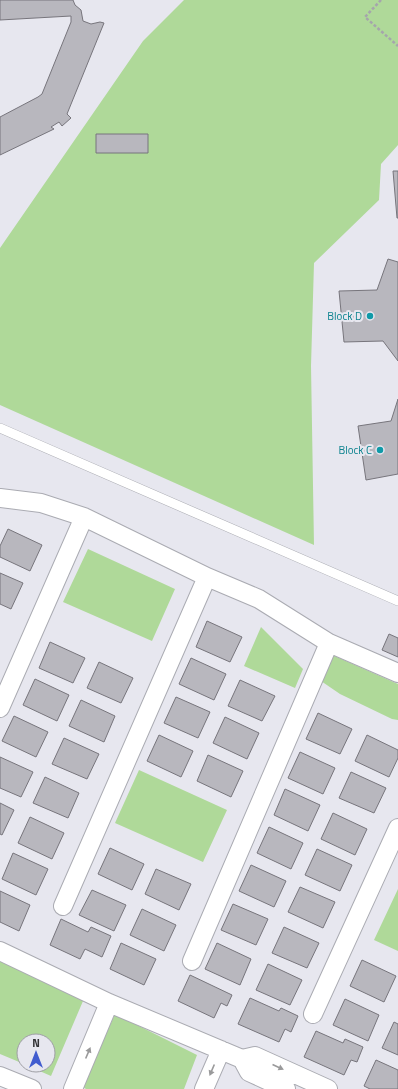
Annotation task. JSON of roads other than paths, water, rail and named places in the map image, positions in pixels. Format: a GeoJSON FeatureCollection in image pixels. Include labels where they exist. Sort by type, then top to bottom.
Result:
{"type":"FeatureCollection","features":[{"type":"Feature","properties":{"kind":"street"},"geometry":{"type":"LineString","coordinates":[[0,498],[41,503],[84,517],[207,576],[260,599],[329,643],[398,673]]}},
{"type":"Feature","properties":{"kind":"street"},"geometry":{"type":"LineString","coordinates":[[0,708],[84,517]]}},
{"type":"Feature","properties":{"kind":"street"},"geometry":{"type":"LineString","coordinates":[[63,906],[207,576]]}},
{"type":"Feature","properties":{"kind":"street"},"geometry":{"type":"LineString","coordinates":[[192,961],[329,643]]}},
{"type":"Feature","properties":{"kind":"street"},"geometry":{"type":"LineString","coordinates":[[312,1014],[398,828]]}},
{"type":"Feature","properties":{"kind":"street"},"geometry":{"type":"LineString","coordinates":[[0,951],[109,1003],[220,1050],[242,1059],[255,1056],[328,1089]]}},
{"type":"Feature","properties":{"kind":"street"},"geometry":{"type":"LineString","coordinates":[[73,1089],[109,1003]]}},
{"type":"Feature","properties":{"kind":"street"},"geometry":{"type":"LineString","coordinates":[[204,1089],[220,1050]]}},
{"type":"Feature","properties":{"kind":"street"},"geometry":{"type":"LineString","coordinates":[[242,1059],[249,1072],[286,1089]]}},
{"type":"Feature","properties":{"kind":"street"},"geometry":{"type":"LineString","coordinates":[[0,1076],[32,1089]]}},
{"type":"Feature","properties":{"kind":"lane"},"geometry":{"type":"LineString","coordinates":[[0,428],[398,601]]}},
{"type":"Feature","properties":{"kind":"place","name":"Block D"},"geometry":{"type":"Point","coordinates":[370,316]}},
{"type":"Feature","properties":{"kind":"place","name":"Block C"},"geometry":{"type":"Point","coordinates":[380,450]}}]}
